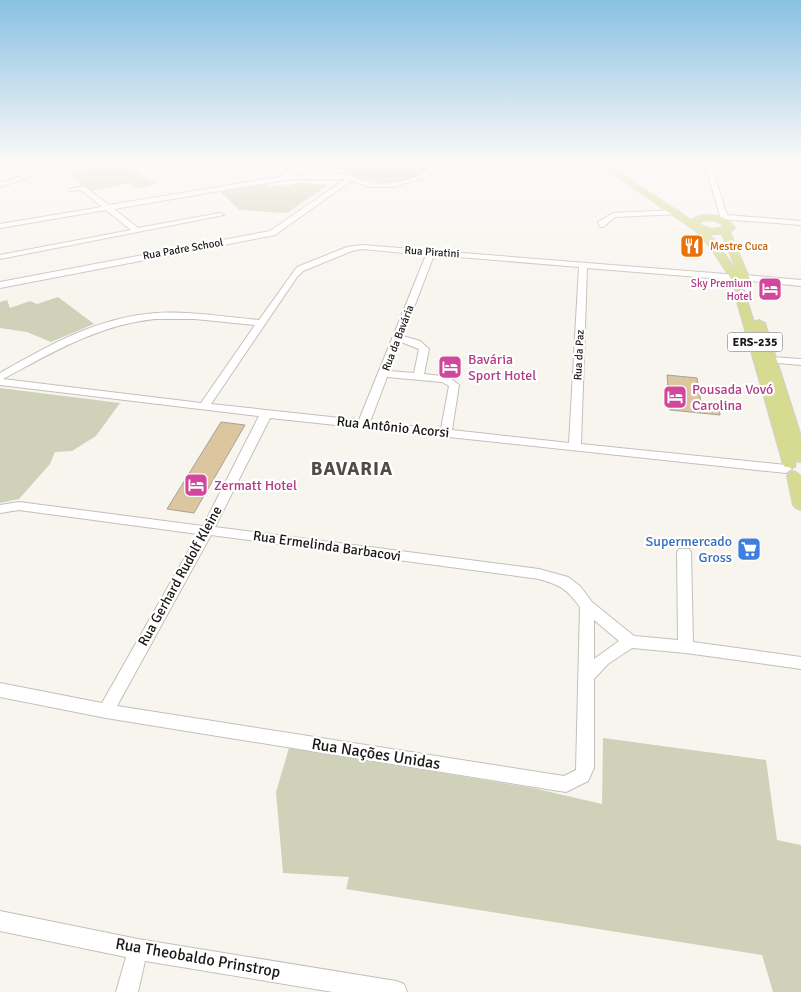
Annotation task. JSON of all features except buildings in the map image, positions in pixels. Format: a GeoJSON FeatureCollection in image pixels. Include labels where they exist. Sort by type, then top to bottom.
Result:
{"type":"FeatureCollection","features":[{"type":"Feature","properties":{"kind":"main road","name":"ERS-235"},"geometry":{"type":"LineString","coordinates":[[668,207],[698,223]]}},
{"type":"Feature","properties":{"kind":"main road","name":"ERS-235"},"geometry":{"type":"LineString","coordinates":[[675,207],[698,223],[740,278],[771,360],[796,468],[801,505]]}},
{"type":"Feature","properties":{"kind":"main road"},"geometry":{"type":"LineString","coordinates":[[698,223],[710,232],[724,223]]}},
{"type":"Feature","properties":{"kind":"main road","name":"ERS-235"},"geometry":{"type":"LineString","coordinates":[[724,223],[796,468]]}},
{"type":"Feature","properties":{"kind":"street"},"geometry":{"type":"LineString","coordinates":[[0,226],[113,207]]}},
{"type":"Feature","properties":{"kind":"street","name":"Rua Padre School"},"geometry":{"type":"LineString","coordinates":[[0,285],[272,233],[310,207]]}},
{"type":"Feature","properties":{"kind":"street"},"geometry":{"type":"LineString","coordinates":[[720,207],[724,223],[801,223]]}},
{"type":"Feature","properties":{"kind":"street"},"geometry":{"type":"LineString","coordinates":[[109,208],[137,231]]}},
{"type":"Feature","properties":{"kind":"street"},"geometry":{"type":"LineString","coordinates":[[603,225],[602,222],[606,218],[613,215],[675,212]]}},
{"type":"Feature","properties":{"kind":"street"},"geometry":{"type":"LineString","coordinates":[[0,257],[220,215]]}},
{"type":"Feature","properties":{"kind":"street","name":"Rua Piratini"},"geometry":{"type":"LineString","coordinates":[[204,407],[294,275],[300,269],[356,247],[801,283]]}},
{"type":"Feature","properties":{"kind":"street","name":"Rua da Bavária"},"geometry":{"type":"LineString","coordinates":[[364,424],[431,252]]}},
{"type":"Feature","properties":{"kind":"street","name":"Rua da Paz"},"geometry":{"type":"LineString","coordinates":[[575,446],[583,264]]}},
{"type":"Feature","properties":{"kind":"street"},"geometry":{"type":"LineString","coordinates":[[0,376],[76,336],[133,319],[172,316],[262,323]]}},
{"type":"Feature","properties":{"kind":"street"},"geometry":{"type":"LineString","coordinates":[[398,338],[419,343],[424,347],[426,352],[418,377]]}},
{"type":"Feature","properties":{"kind":"street"},"geometry":{"type":"LineString","coordinates":[[771,360],[801,362]]}},
{"type":"Feature","properties":{"kind":"street"},"geometry":{"type":"LineString","coordinates":[[384,374],[445,380],[454,385],[446,433]]}},
{"type":"Feature","properties":{"kind":"street","name":"Rua Antônio Acorsi"},"geometry":{"type":"LineString","coordinates":[[0,382],[266,414],[796,468]]}},
{"type":"Feature","properties":{"kind":"street","name":"Rua Gerhard Rudolf Kleine"},"geometry":{"type":"LineString","coordinates":[[106,711],[207,530],[266,414]]}},
{"type":"Feature","properties":{"kind":"street","name":"Rua Ermelinda Barbacovi"},"geometry":{"type":"LineString","coordinates":[[0,509],[19,506],[539,574],[563,581],[575,590],[587,606],[630,642]]}},
{"type":"Feature","properties":{"kind":"street"},"geometry":{"type":"LineString","coordinates":[[684,552],[686,647]]}},
{"type":"Feature","properties":{"kind":"street","name":"Rua Nações Unidas"},"geometry":{"type":"LineString","coordinates":[[0,690],[106,711],[566,784],[582,775],[585,768],[587,606]]}},
{"type":"Feature","properties":{"kind":"street"},"geometry":{"type":"LineString","coordinates":[[586,677],[604,660],[630,642],[686,647],[801,664]]}},
{"type":"Feature","properties":{"kind":"street","name":"Rua Theobaldo Prinstrop"},"geometry":{"type":"LineString","coordinates":[[0,921],[138,949],[396,992]]}},
{"type":"Feature","properties":{"kind":"street"},"geometry":{"type":"LineString","coordinates":[[127,992],[138,949]]}},
{"type":"Feature","properties":{"kind":"green space"},"geometry":{"type":"Polygon","coordinates":[[[236,207],[295,207],[287,213],[239,210],[236,207]]]}},
{"type":"Feature","properties":{"kind":"green space"},"geometry":{"type":"Polygon","coordinates":[[[58,297],[94,324],[51,342],[27,332],[0,328],[0,302],[7,300],[10,308],[30,301],[37,304],[58,297]]]}},
{"type":"Feature","properties":{"kind":"green space"},"geometry":{"type":"Polygon","coordinates":[[[0,388],[120,403],[96,436],[72,451],[55,452],[50,464],[19,499],[0,503],[0,388]]]}},
{"type":"Feature","properties":{"kind":"green space"},"geometry":{"type":"Polygon","coordinates":[[[603,738],[766,760],[777,840],[801,845],[801,992],[773,992],[762,955],[346,889],[349,877],[283,873],[276,792],[289,748],[533,788],[602,804],[603,738]]]}},
{"type":"Feature","properties":{"kind":"place","name":"Mestre Cuca"},"geometry":{"type":"Point","coordinates":[692,246]}},
{"type":"Feature","properties":{"kind":"place","name":"Sky Premium Hotel"},"geometry":{"type":"Point","coordinates":[770,289]}},
{"type":"Feature","properties":{"kind":"place","name":"Bavária Sport Hotel"},"geometry":{"type":"Point","coordinates":[450,367]}},
{"type":"Feature","properties":{"kind":"place","name":"Pousada Vovó Carolina"},"geometry":{"type":"Point","coordinates":[675,397]}},
{"type":"Feature","properties":{"kind":"place","name":"Zermatt Hotel"},"geometry":{"type":"Point","coordinates":[196,485]}},
{"type":"Feature","properties":{"kind":"place","name":"Supermercado Gross"},"geometry":{"type":"Point","coordinates":[749,549]}},
{"type":"Feature","properties":{"kind":"district","name":"BAVARIA"},"geometry":{"type":"Point","coordinates":[352,469]}}]}
